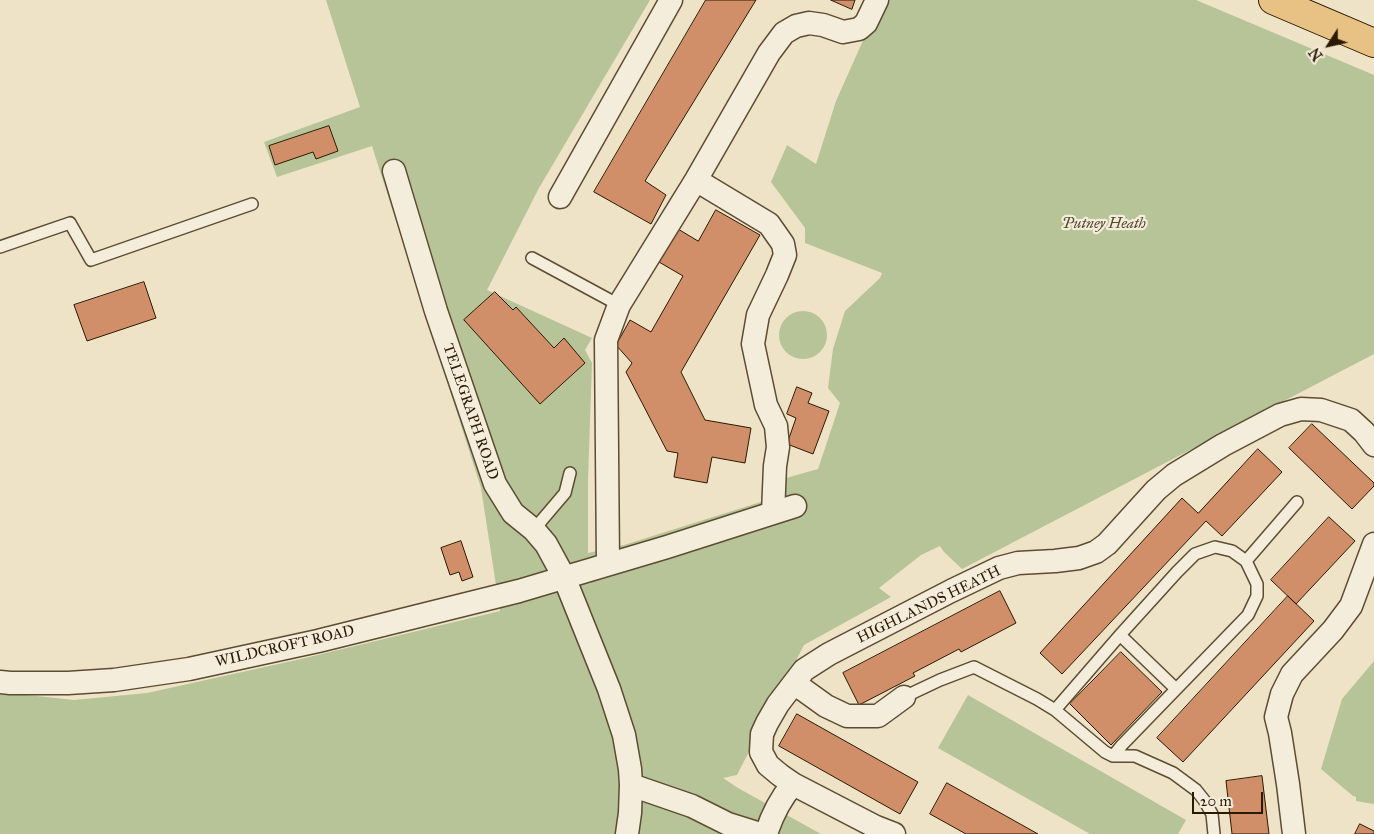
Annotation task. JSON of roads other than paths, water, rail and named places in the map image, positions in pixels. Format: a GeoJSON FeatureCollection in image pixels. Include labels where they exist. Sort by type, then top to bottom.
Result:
{"type":"FeatureCollection","features":[{"type":"Feature","properties":{"kind":"highway"},"geometry":{"type":"LineString","coordinates":[[1273,0],[1374,43]]}},
{"type":"Feature","properties":{"kind":"street"},"geometry":{"type":"LineString","coordinates":[[560,197],[671,0]]}},
{"type":"Feature","properties":{"kind":"street"},"geometry":{"type":"LineString","coordinates":[[608,564],[606,340],[619,305],[696,180],[769,53],[784,33],[796,26],[809,23],[823,25],[843,32],[859,29],[866,23],[877,0]]}},
{"type":"Feature","properties":{"kind":"street","name":"TELEGRAPH ROAD"},"geometry":{"type":"LineString","coordinates":[[394,172],[436,311],[495,484],[513,512],[534,530],[546,544],[564,577],[609,689],[624,735],[632,785],[627,834]]}},
{"type":"Feature","properties":{"kind":"street"},"geometry":{"type":"LineString","coordinates":[[696,180],[769,224],[783,244],[785,255],[758,315],[754,344],[766,405],[776,426],[778,447],[775,466],[773,514]]}},
{"type":"Feature","properties":{"kind":"street","name":"HIGHLANDS HEATH"},"geometry":{"type":"LineString","coordinates":[[894,834],[876,828],[793,784],[768,765],[761,752],[762,734],[778,704],[804,670],[829,654],[999,568],[1018,563],[1079,558],[1096,552],[1112,539],[1156,490],[1174,475],[1223,445],[1280,415],[1301,409],[1321,410],[1351,420],[1374,445]]}},
{"type":"Feature","properties":{"kind":"street","name":"WILDCROFT ROAD"},"geometry":{"type":"LineString","coordinates":[[0,682],[68,683],[114,680],[189,669],[318,641],[519,591],[796,506]]}},
{"type":"Feature","properties":{"kind":"street"},"geometry":{"type":"LineString","coordinates":[[1294,834],[1288,784],[1276,717],[1282,694],[1292,674],[1333,630],[1351,606],[1374,544]]}},
{"type":"Feature","properties":{"kind":"street"},"geometry":{"type":"LineString","coordinates":[[794,683],[826,706],[847,716],[878,716],[904,697]]}},
{"type":"Feature","properties":{"kind":"street"},"geometry":{"type":"LineString","coordinates":[[766,834],[784,794],[793,784]]}},
{"type":"Feature","properties":{"kind":"street"},"geometry":{"type":"LineString","coordinates":[[632,785],[692,806],[728,824],[760,834]]}},
{"type":"Feature","properties":{"kind":"lane"},"geometry":{"type":"LineString","coordinates":[[0,247],[70,223],[91,260],[252,204]]}},
{"type":"Feature","properties":{"kind":"lane"},"geometry":{"type":"LineString","coordinates":[[532,258],[619,305]]}},
{"type":"Feature","properties":{"kind":"lane"},"geometry":{"type":"LineString","coordinates":[[534,530],[565,494],[570,473]]}},
{"type":"Feature","properties":{"kind":"lane"},"geometry":{"type":"LineString","coordinates":[[1246,560],[1297,502]]}},
{"type":"Feature","properties":{"kind":"lane"},"geometry":{"type":"LineString","coordinates":[[1055,710],[1120,635],[1195,554],[1215,547],[1232,551],[1246,560],[1257,584],[1257,596],[1248,615],[1113,756]]}},
{"type":"Feature","properties":{"kind":"lane"},"geometry":{"type":"LineString","coordinates":[[1120,635],[1176,690]]}},
{"type":"Feature","properties":{"kind":"lane"},"geometry":{"type":"LineString","coordinates":[[904,697],[974,667],[1055,710],[1105,752],[1113,756],[1135,756],[1173,773],[1196,790],[1204,800],[1212,814],[1214,834]]}},
{"type":"Feature","properties":{"kind":"park label","name":"Putney Heath"},"geometry":{"type":"Point","coordinates":[1104,224]}}]}
